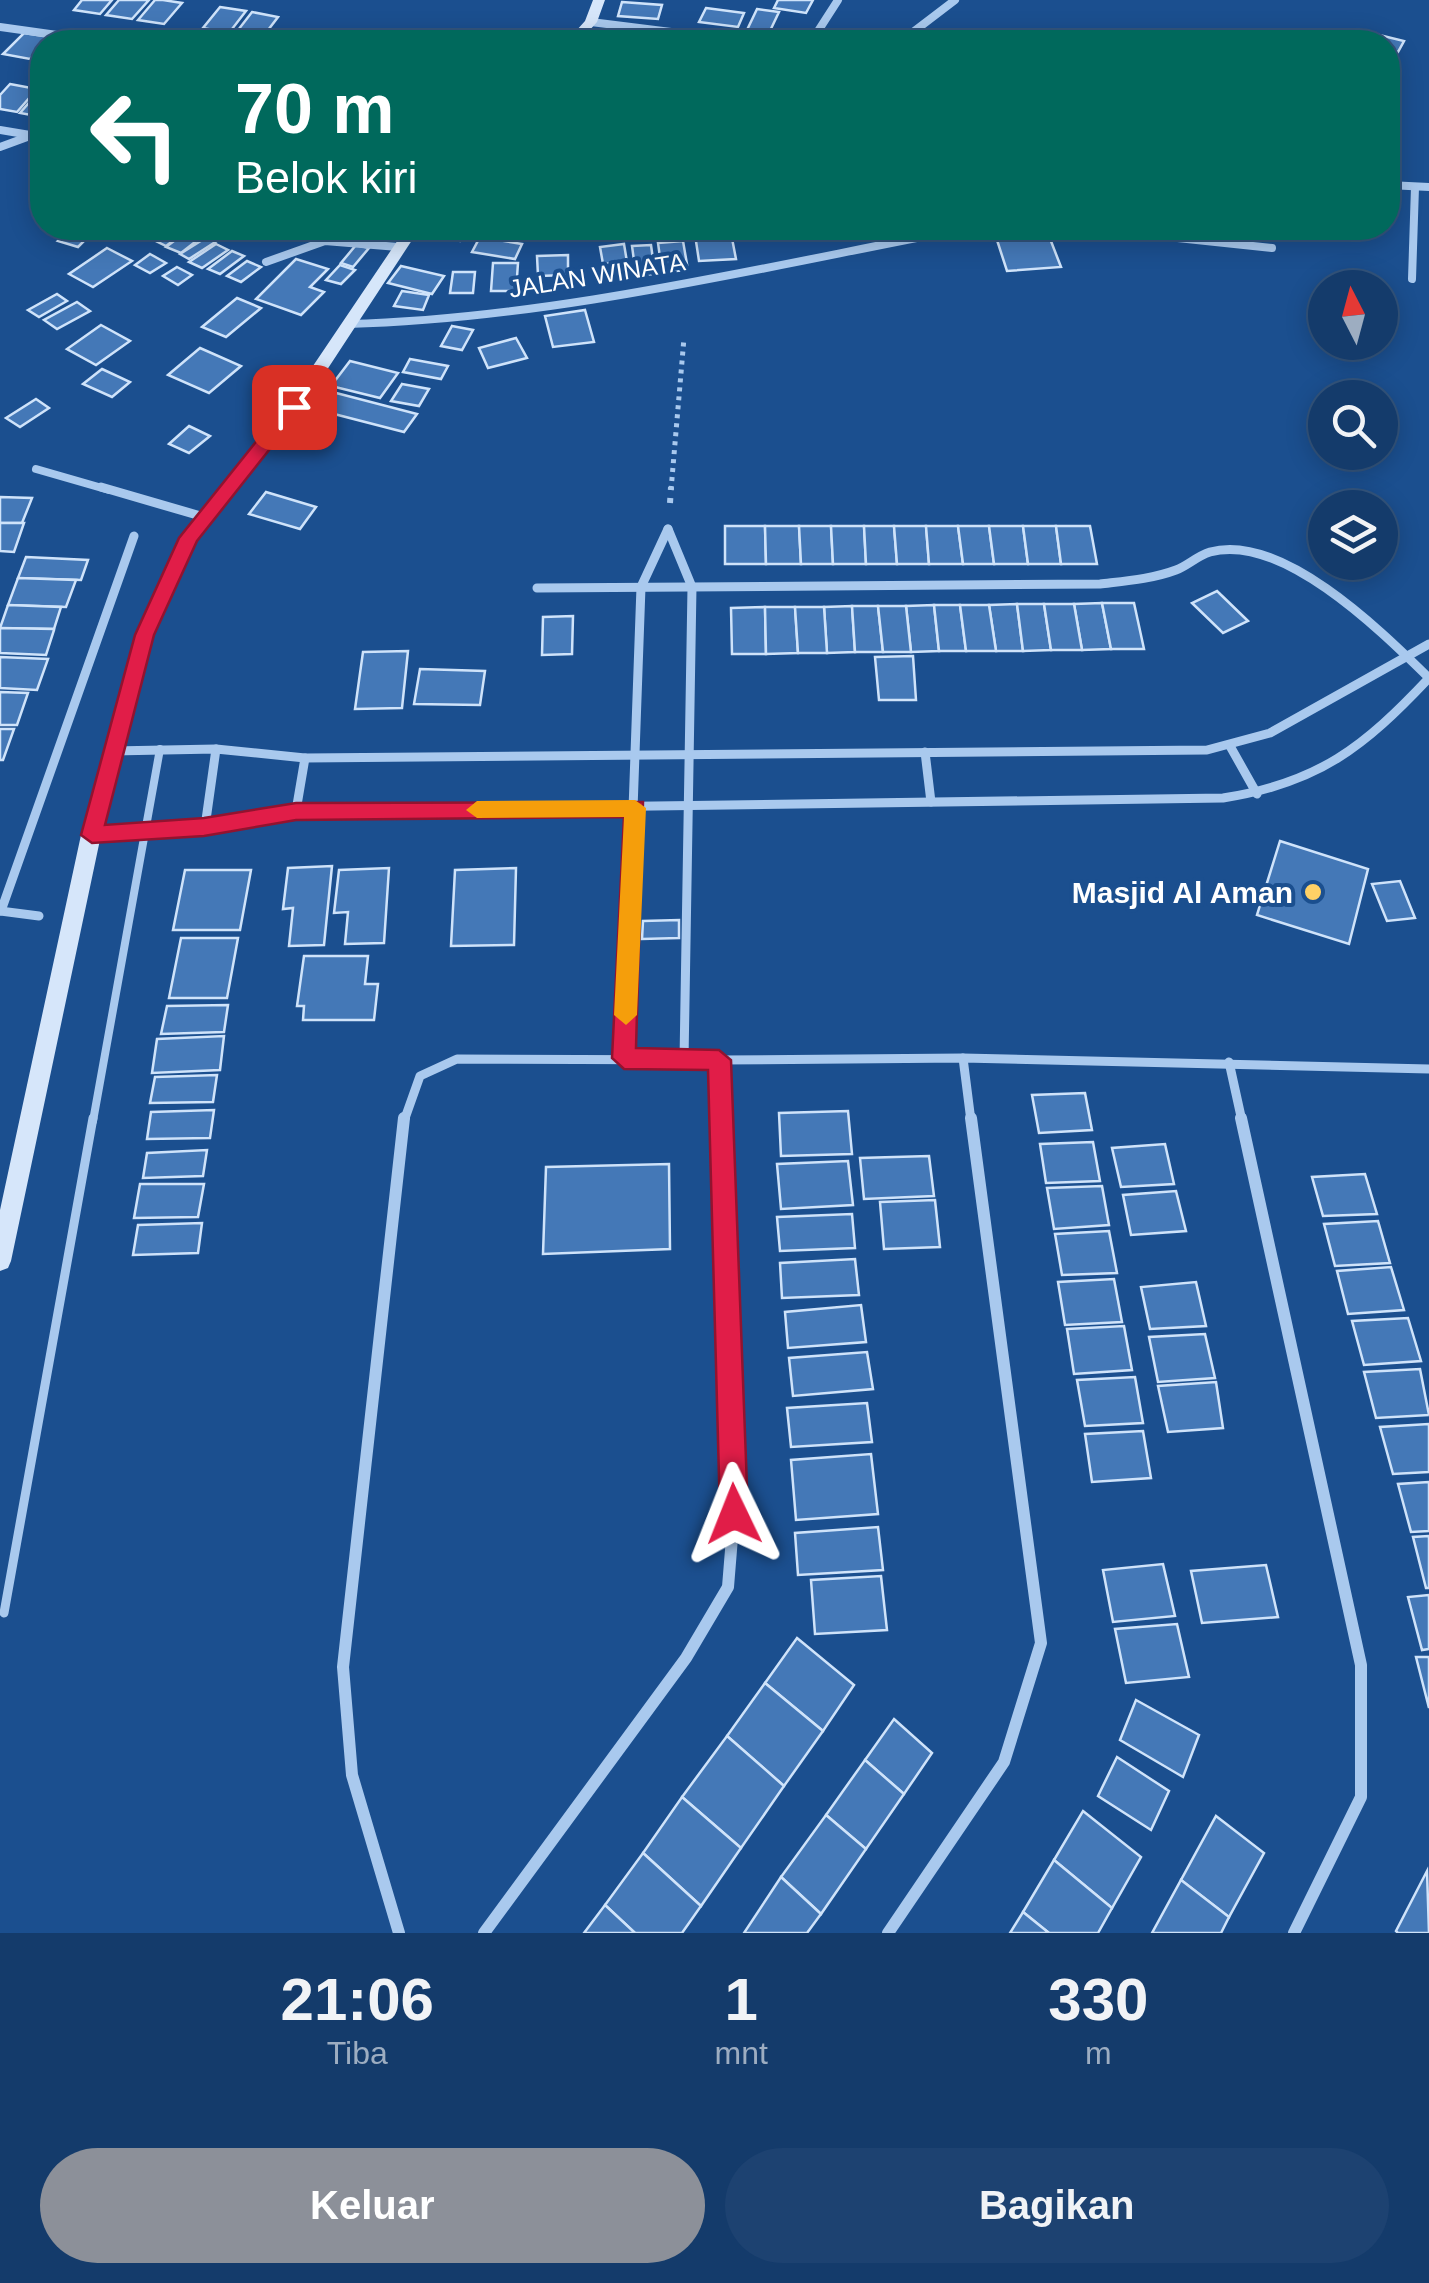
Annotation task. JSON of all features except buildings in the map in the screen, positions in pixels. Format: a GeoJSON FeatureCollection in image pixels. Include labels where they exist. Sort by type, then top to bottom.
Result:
{"type":"FeatureCollection","features":[{"type":"Feature","properties":{"kind":"street"},"geometry":{"type":"LineString","coordinates":[[583,30],[600,0]]}},
{"type":"Feature","properties":{"kind":"street"},"geometry":{"type":"LineString","coordinates":[[819,30],[838,0]]}},
{"type":"Feature","properties":{"kind":"street"},"geometry":{"type":"LineString","coordinates":[[916,30],[956,0]]}},
{"type":"Feature","properties":{"kind":"street"},"geometry":{"type":"LineString","coordinates":[[591,22],[639,30]]}},
{"type":"Feature","properties":{"kind":"street"},"geometry":{"type":"LineString","coordinates":[[0,27],[30,31]]}},
{"type":"Feature","properties":{"kind":"street"},"geometry":{"type":"LineString","coordinates":[[0,130],[30,136]]}},
{"type":"Feature","properties":{"kind":"street"},"geometry":{"type":"LineString","coordinates":[[0,147],[30,136]]}},
{"type":"Feature","properties":{"kind":"street"},"geometry":{"type":"LineString","coordinates":[[1400,185],[1429,187]]}},
{"type":"Feature","properties":{"kind":"street"},"geometry":{"type":"LineString","coordinates":[[1412,279],[1416,186]]}},
{"type":"Feature","properties":{"kind":"street"},"geometry":{"type":"LineString","coordinates":[[266,262],[339,240],[398,247]]}},
{"type":"Feature","properties":{"kind":"street"},"geometry":{"type":"LineString","coordinates":[[0,1261],[92,835],[144,635],[188,538],[294,407],[404,240]]}},
{"type":"Feature","properties":{"kind":"street","name":"JALAN WINATA"},"geometry":{"type":"LineString","coordinates":[[348,324],[424,322],[665,285],[904,240]]}},
{"type":"Feature","properties":{"kind":"street"},"geometry":{"type":"LineString","coordinates":[[1197,240],[1272,248]]}},
{"type":"Feature","properties":{"kind":"street"},"geometry":{"type":"LineString","coordinates":[[36,469],[204,517]]}},
{"type":"Feature","properties":{"kind":"street"},"geometry":{"type":"LineString","coordinates":[[624,1058],[638,754],[640,587],[668,530]]}},
{"type":"Feature","properties":{"kind":"street"},"geometry":{"type":"LineString","coordinates":[[668,530],[692,587],[684,1060]]}},
{"type":"Feature","properties":{"kind":"street"},"geometry":{"type":"LineString","coordinates":[[40,916],[0,911],[134,536]]}},
{"type":"Feature","properties":{"kind":"street"},"geometry":{"type":"LineString","coordinates":[[92,835],[204,827],[296,812],[690,808],[1257,794],[1307,781],[1374,737],[1429,678],[1316,584],[1270,556],[1240,549],[1211,552],[1178,570],[1100,584],[537,588]]}},
{"type":"Feature","properties":{"kind":"street"},"geometry":{"type":"LineString","coordinates":[[112,751],[216,749],[304,758],[1207,750],[1270,733],[1429,644]]}},
{"type":"Feature","properties":{"kind":"street"},"geometry":{"type":"LineString","coordinates":[[1230,746],[1257,794]]}},
{"type":"Feature","properties":{"kind":"street"},"geometry":{"type":"LineString","coordinates":[[204,827],[216,749]]}},
{"type":"Feature","properties":{"kind":"street"},"geometry":{"type":"LineString","coordinates":[[924,752],[931,802]]}},
{"type":"Feature","properties":{"kind":"street"},"geometry":{"type":"LineString","coordinates":[[296,812],[304,758]]}},
{"type":"Feature","properties":{"kind":"street"},"geometry":{"type":"LineString","coordinates":[[399,1933],[382,1888],[352,1774],[343,1667],[405,1113],[420,1076],[458,1060],[624,1058],[963,1058],[1429,1068]]}},
{"type":"Feature","properties":{"kind":"street"},"geometry":{"type":"LineString","coordinates":[[888,1933],[1004,1762],[1041,1643],[963,1058]]}},
{"type":"Feature","properties":{"kind":"street"},"geometry":{"type":"LineString","coordinates":[[484,1933],[686,1658],[728,1587],[734,1514],[719,1060]]}},
{"type":"Feature","properties":{"kind":"street"},"geometry":{"type":"LineString","coordinates":[[1229,1062],[1361,1665],[1361,1796],[1294,1933]]}},
{"type":"Feature","properties":{"kind":"lane"},"geometry":{"type":"LineString","coordinates":[[4,1613],[160,749]]}},
{"type":"Feature","properties":{"kind":"path"},"geometry":{"type":"LineString","coordinates":[[668,530],[684,338]]}},
{"type":"Feature","properties":{"kind":"slow traffic"},"geometry":{"type":"LineString","coordinates":[[477,810],[635,808],[626,1015]]}},
{"type":"Feature","properties":{"kind":"place","name":"Masjid Al Aman"},"geometry":{"type":"Point","coordinates":[1313,892]}},
{"type":"Feature","properties":{"kind":"route"},"geometry":{"type":"LineString","coordinates":[[294,407],[188,538],[144,635],[92,835],[204,827],[296,812],[635,808],[624,1058],[719,1060],[734,1514]]}}]}
